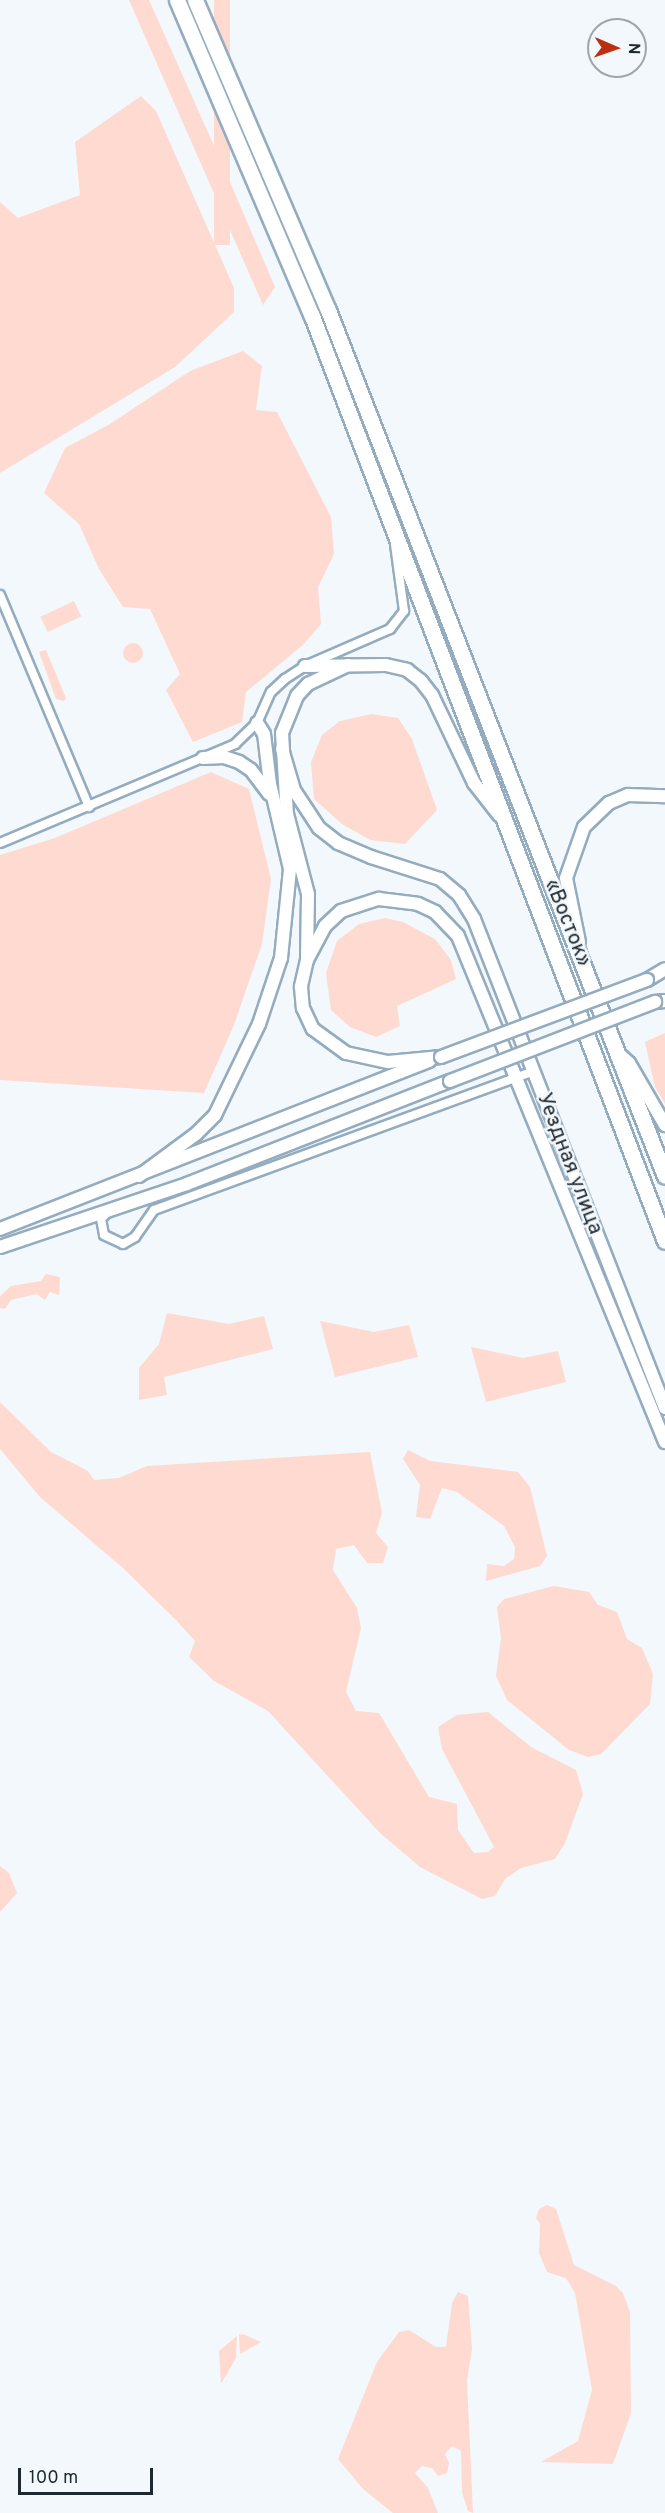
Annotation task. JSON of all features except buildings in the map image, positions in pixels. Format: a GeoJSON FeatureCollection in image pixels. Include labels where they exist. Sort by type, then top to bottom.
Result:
{"type":"FeatureCollection","features":[{"type":"Feature","properties":{"kind":"highway","name":"«Восток»"},"geometry":{"type":"LineString","coordinates":[[177,0],[272,215],[665,1241]]}},
{"type":"Feature","properties":{"kind":"highway","name":"«Восток»"},"geometry":{"type":"LineString","coordinates":[[195,0],[288,210],[665,1176]]}},
{"type":"Feature","properties":{"kind":"street"},"geometry":{"type":"LineString","coordinates":[[0,843],[235,744],[257,723],[271,692],[305,666],[372,639],[402,617],[405,602],[396,570],[394,532]]}},
{"type":"Feature","properties":{"kind":"street"},"geometry":{"type":"LineString","coordinates":[[0,595],[88,807]]}},
{"type":"Feature","properties":{"kind":"street"},"geometry":{"type":"LineString","coordinates":[[348,665],[308,684],[297,696],[285,723],[282,748],[284,795],[308,894],[307,960],[301,987],[303,1008],[313,1029],[328,1043],[369,1060],[441,1057]]}},
{"type":"Feature","properties":{"kind":"street"},"geometry":{"type":"LineString","coordinates":[[305,666],[386,665],[406,670],[421,681],[432,695],[474,783],[503,820]]}},
{"type":"Feature","properties":{"kind":"street"},"geometry":{"type":"LineString","coordinates":[[139,1176],[196,1134],[215,1114],[259,1024],[281,958],[289,900],[286,840],[274,803],[264,734],[257,723]]}},
{"type":"Feature","properties":{"kind":"street","name":"Уездная улица"},"geometry":{"type":"LineString","coordinates":[[282,748],[294,790],[319,828],[338,843],[371,857],[440,879],[459,895],[474,919],[665,1408]]}},
{"type":"Feature","properties":{"kind":"street"},"geometry":{"type":"LineString","coordinates":[[203,758],[224,757],[251,770],[292,834]]}},
{"type":"Feature","properties":{"kind":"street"},"geometry":{"type":"LineString","coordinates":[[582,961],[566,878],[573,850],[585,827],[609,803],[628,795],[665,796]]}},
{"type":"Feature","properties":{"kind":"street","name":"Уездная улица"},"geometry":{"type":"LineString","coordinates":[[307,960],[325,926],[341,910],[361,902],[400,900],[435,912],[458,936],[472,962],[515,1077],[665,1442]]}},
{"type":"Feature","properties":{"kind":"street"},"geometry":{"type":"LineString","coordinates":[[0,1229],[139,1176],[231,1136],[648,980],[665,969]]}},
{"type":"Feature","properties":{"kind":"street"},"geometry":{"type":"LineString","coordinates":[[0,1247],[46,1229],[109,1211],[660,1002]]}},
{"type":"Feature","properties":{"kind":"street"},"geometry":{"type":"LineString","coordinates":[[619,1054],[629,1063],[665,1125]]}},
{"type":"Feature","properties":{"kind":"street"},"geometry":{"type":"LineString","coordinates":[[109,1211],[101,1219],[101,1227],[109,1240],[123,1244],[135,1237],[154,1210],[533,1071]]}},
{"type":"Feature","properties":{"kind":"street"},"geometry":{"type":"LineString","coordinates":[[74,1221],[91,1222],[101,1227]]}},
{"type":"Feature","properties":{"kind":"shaded area"},"geometry":{"type":"Polygon","coordinates":[[[129,0],[149,0],[227,175],[275,287],[263,305],[129,0]]]}},
{"type":"Feature","properties":{"kind":"shaded area"},"geometry":{"type":"Polygon","coordinates":[[[214,0],[230,0],[230,245],[214,245],[214,0]]]}},
{"type":"Feature","properties":{"kind":"shaded area"},"geometry":{"type":"Polygon","coordinates":[[[141,96],[156,111],[234,288],[234,312],[175,367],[0,473],[0,202],[18,218],[80,195],[75,142],[141,96]]]}},
{"type":"Feature","properties":{"kind":"shaded area"},"geometry":{"type":"Polygon","coordinates":[[[243,351],[262,366],[256,410],[277,412],[331,517],[334,554],[318,587],[321,624],[304,644],[246,692],[242,722],[193,742],[166,690],[180,674],[150,609],[123,607],[99,569],[79,524],[44,493],[65,448],[110,424],[190,371],[243,351]]]}},
{"type":"Feature","properties":{"kind":"shaded area"},"geometry":{"type":"Polygon","coordinates":[[[74,601],[81,616],[48,632],[40,617],[74,601]]]}},
{"type":"Feature","properties":{"kind":"shaded area"},"geometry":{"type":"Polygon","coordinates":[[[129,643],[137,643],[143,649],[143,657],[137,663],[129,663],[123,657],[123,649],[129,643]]]}},
{"type":"Feature","properties":{"kind":"shaded area"},"geometry":{"type":"Polygon","coordinates":[[[46,650],[66,698],[64,701],[56,699],[39,652],[46,650]]]}},
{"type":"Feature","properties":{"kind":"shaded area"},"geometry":{"type":"Polygon","coordinates":[[[371,714],[398,718],[412,739],[437,810],[405,844],[370,840],[342,824],[314,799],[311,762],[322,735],[340,721],[371,714]]]}},
{"type":"Feature","properties":{"kind":"shaded area"},"geometry":{"type":"Polygon","coordinates":[[[211,772],[249,789],[271,879],[262,944],[234,1025],[204,1093],[0,1080],[0,855],[55,838],[211,772]]]}},
{"type":"Feature","properties":{"kind":"shaded area"},"geometry":{"type":"Polygon","coordinates":[[[385,918],[403,922],[435,939],[451,960],[456,979],[397,1006],[400,1026],[376,1037],[350,1027],[331,1010],[326,973],[337,941],[359,924],[385,918]]]}},
{"type":"Feature","properties":{"kind":"shaded area"},"geometry":{"type":"Polygon","coordinates":[[[665,1033],[665,1104],[655,1087],[645,1042],[665,1033]]]}},
{"type":"Feature","properties":{"kind":"shaded area"},"geometry":{"type":"Polygon","coordinates":[[[46,1274],[60,1277],[59,1295],[50,1292],[45,1300],[37,1294],[11,1300],[5,1309],[0,1308],[0,1296],[11,1286],[41,1281],[46,1274]]]}},
{"type":"Feature","properties":{"kind":"shaded area"},"geometry":{"type":"Polygon","coordinates":[[[167,1313],[229,1324],[264,1316],[273,1349],[164,1377],[167,1395],[139,1400],[139,1368],[159,1344],[167,1313]]]}},
{"type":"Feature","properties":{"kind":"shaded area"},"geometry":{"type":"Polygon","coordinates":[[[320,1321],[374,1332],[409,1325],[418,1357],[335,1377],[320,1321]]]}},
{"type":"Feature","properties":{"kind":"shaded area"},"geometry":{"type":"Polygon","coordinates":[[[471,1347],[523,1358],[558,1351],[566,1382],[486,1402],[471,1347]]]}},
{"type":"Feature","properties":{"kind":"shaded area"},"geometry":{"type":"Polygon","coordinates":[[[0,1402],[51,1452],[88,1471],[94,1480],[119,1478],[147,1466],[370,1452],[382,1513],[376,1533],[388,1547],[383,1563],[367,1563],[354,1545],[336,1549],[333,1570],[357,1608],[361,1628],[346,1692],[356,1711],[379,1713],[429,1797],[457,1804],[458,1830],[474,1853],[488,1852],[494,1847],[442,1749],[438,1727],[457,1715],[488,1712],[531,1747],[576,1770],[583,1794],[565,1843],[555,1859],[521,1868],[505,1879],[495,1896],[482,1899],[420,1867],[381,1834],[268,1711],[214,1681],[189,1657],[195,1641],[176,1620],[124,1569],[40,1497],[0,1449],[0,1402]]]}},
{"type":"Feature","properties":{"kind":"shaded area"},"geometry":{"type":"Polygon","coordinates":[[[408,1450],[430,1461],[518,1472],[530,1487],[547,1556],[540,1566],[486,1581],[487,1564],[504,1566],[514,1559],[515,1547],[504,1526],[457,1492],[442,1488],[430,1519],[416,1517],[420,1485],[403,1459],[408,1450]]]}},
{"type":"Feature","properties":{"kind":"shaded area"},"geometry":{"type":"Polygon","coordinates":[[[554,1586],[589,1592],[598,1605],[617,1612],[627,1639],[642,1648],[653,1674],[650,1704],[601,1754],[588,1757],[569,1750],[507,1700],[496,1676],[501,1638],[497,1607],[504,1599],[554,1586]]]}},
{"type":"Feature","properties":{"kind":"shaded area"},"geometry":{"type":"Polygon","coordinates":[[[0,1866],[9,1873],[17,1893],[0,1912],[0,1866]]]}},
{"type":"Feature","properties":{"kind":"shaded area"},"geometry":{"type":"Polygon","coordinates":[[[547,2205],[556,2209],[574,2265],[616,2286],[623,2293],[630,2312],[631,2413],[613,2464],[541,2462],[578,2441],[592,2390],[575,2293],[566,2278],[547,2272],[539,2253],[540,2224],[536,2218],[539,2209],[547,2205]]]}},
{"type":"Feature","properties":{"kind":"shaded area"},"geometry":{"type":"Polygon","coordinates":[[[458,2292],[468,2296],[472,2349],[467,2381],[473,2513],[468,2511],[462,2492],[461,2451],[452,2446],[445,2454],[449,2463],[447,2473],[438,2476],[432,2468],[422,2466],[415,2473],[428,2488],[438,2513],[393,2513],[363,2489],[338,2459],[377,2362],[399,2332],[409,2330],[436,2347],[446,2347],[452,2303],[458,2292]]]}},
{"type":"Feature","properties":{"kind":"shaded area"},"geometry":{"type":"Polygon","coordinates":[[[239,2334],[245,2335],[261,2342],[240,2354],[239,2334]]]}},
{"type":"Feature","properties":{"kind":"shaded area"},"geometry":{"type":"Polygon","coordinates":[[[237,2336],[236,2358],[221,2384],[219,2351],[237,2336]]]}}]}
